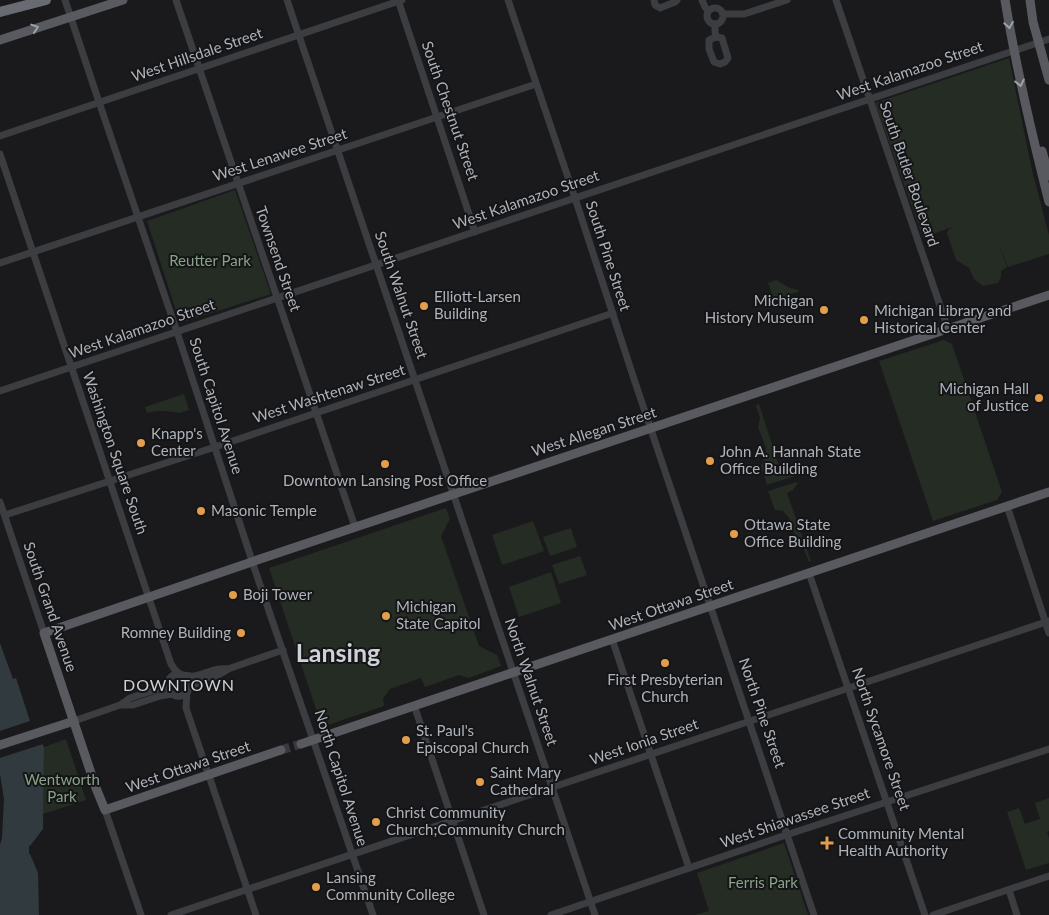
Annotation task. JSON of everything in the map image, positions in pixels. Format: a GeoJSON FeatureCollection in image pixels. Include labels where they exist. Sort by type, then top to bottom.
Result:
{"type":"FeatureCollection","features":[{"type":"Feature","properties":{"kind":"highway"},"geometry":{"type":"LineString","coordinates":[[0,7],[20,0]]}},
{"type":"Feature","properties":{"kind":"highway"},"geometry":{"type":"LineString","coordinates":[[0,12],[46,0]]}},
{"type":"Feature","properties":{"kind":"main road"},"geometry":{"type":"LineString","coordinates":[[0,40],[123,0]]}},
{"type":"Feature","properties":{"kind":"main road"},"geometry":{"type":"LineString","coordinates":[[1005,0],[1013,51],[1027,116],[1049,202]]}},
{"type":"Feature","properties":{"kind":"main road"},"geometry":{"type":"LineString","coordinates":[[1030,0],[1033,22],[1049,80]]}},
{"type":"Feature","properties":{"kind":"main road"},"geometry":{"type":"LineString","coordinates":[[1027,116],[1039,139],[1049,176]]}},
{"type":"Feature","properties":{"kind":"main road","name":"West Allegan Street"},"geometry":{"type":"LineString","coordinates":[[44,633],[252,561],[1049,295]]}},
{"type":"Feature","properties":{"kind":"main road","name":"West Ottawa Street"},"geometry":{"type":"LineString","coordinates":[[301,744],[1049,492]]}},
{"type":"Feature","properties":{"kind":"main road","name":"South Grand Avenue"},"geometry":{"type":"LineString","coordinates":[[44,633],[105,810]]}},
{"type":"Feature","properties":{"kind":"main road"},"geometry":{"type":"LineString","coordinates":[[0,745],[74,721]]}},
{"type":"Feature","properties":{"kind":"main road","name":"West Ottawa Street"},"geometry":{"type":"LineString","coordinates":[[105,810],[281,750]]}},
{"type":"Feature","properties":{"kind":"street","name":"Townsend Street"},"geometry":{"type":"LineString","coordinates":[[176,0],[355,527]]}},
{"type":"Feature","properties":{"kind":"street","name":"South Walnut Street"},"geometry":{"type":"LineString","coordinates":[[287,0],[489,599]]}},
{"type":"Feature","properties":{"kind":"street","name":"West Hillsdale Street"},"geometry":{"type":"LineString","coordinates":[[0,136],[399,0]]}},
{"type":"Feature","properties":{"kind":"street","name":"South Chestnut Street"},"geometry":{"type":"LineString","coordinates":[[399,0],[475,232]]}},
{"type":"Feature","properties":{"kind":"street","name":"South Pine Street"},"geometry":{"type":"LineString","coordinates":[[508,0],[682,521]]}},
{"type":"Feature","properties":{"kind":"street"},"geometry":{"type":"LineString","coordinates":[[654,0],[655,5],[660,8],[677,0]]}},
{"type":"Feature","properties":{"kind":"street"},"geometry":{"type":"LineString","coordinates":[[702,0],[708,11]]}},
{"type":"Feature","properties":{"kind":"street"},"geometry":{"type":"LineString","coordinates":[[708,11],[716,8],[723,14],[744,14],[787,0]]}},
{"type":"Feature","properties":{"kind":"street","name":"South Butler Boulevard"},"geometry":{"type":"LineString","coordinates":[[836,0],[948,329]]}},
{"type":"Feature","properties":{"kind":"street","name":"South Capitol Avenue"},"geometry":{"type":"LineString","coordinates":[[65,1],[283,650]]}},
{"type":"Feature","properties":{"kind":"street"},"geometry":{"type":"LineString","coordinates":[[708,11],[706,16],[712,24],[722,21],[723,14]]}},
{"type":"Feature","properties":{"kind":"street"},"geometry":{"type":"LineString","coordinates":[[715,24],[716,37]]}},
{"type":"Feature","properties":{"kind":"street","name":"West Kalamazoo Street"},"geometry":{"type":"LineString","coordinates":[[0,391],[1049,39]]}},
{"type":"Feature","properties":{"kind":"street","name":"West Lenawee Street"},"geometry":{"type":"LineString","coordinates":[[0,263],[536,84]]}},
{"type":"Feature","properties":{"kind":"street","name":"Washington Square South"},"geometry":{"type":"LineString","coordinates":[[0,154],[171,664],[182,675]]}},
{"type":"Feature","properties":{"kind":"street","name":"West Washtenaw Street"},"geometry":{"type":"LineString","coordinates":[[5,516],[613,313]]}},
{"type":"Feature","properties":{"kind":"street","name":"South Grand Avenue"},"geometry":{"type":"LineString","coordinates":[[0,502],[44,633]]}},
{"type":"Feature","properties":{"kind":"street"},"geometry":{"type":"LineString","coordinates":[[1006,506],[1047,621],[1049,633]]}},
{"type":"Feature","properties":{"kind":"street","name":"North Pine Street"},"geometry":{"type":"LineString","coordinates":[[682,521],[814,915]]}},
{"type":"Feature","properties":{"kind":"street","name":"North Sycamore Street"},"geometry":{"type":"LineString","coordinates":[[809,573],[925,915]]}},
{"type":"Feature","properties":{"kind":"street","name":"North Walnut Street"},"geometry":{"type":"LineString","coordinates":[[489,599],[595,915]]}},
{"type":"Feature","properties":{"kind":"street","name":"West Ionia Street"},"geometry":{"type":"LineString","coordinates":[[171,915],[1047,621]]}},
{"type":"Feature","properties":{"kind":"street"},"geometry":{"type":"LineString","coordinates":[[612,639],[689,868]]}},
{"type":"Feature","properties":{"kind":"street"},"geometry":{"type":"LineString","coordinates":[[74,721],[120,705],[130,698],[158,689],[175,675],[195,676],[220,668],[228,668],[283,650]]}},
{"type":"Feature","properties":{"kind":"street","name":"North Capitol Avenue"},"geometry":{"type":"LineString","coordinates":[[283,650],[373,915]]}},
{"type":"Feature","properties":{"kind":"street","name":"Washington Square South"},"geometry":{"type":"LineString","coordinates":[[169,681],[171,664]]}},
{"type":"Feature","properties":{"kind":"street"},"geometry":{"type":"LineString","coordinates":[[120,705],[133,705],[160,696],[183,695],[198,683],[221,674],[228,668]]}},
{"type":"Feature","properties":{"kind":"street"},"geometry":{"type":"LineString","coordinates":[[182,675],[188,680],[189,684],[186,708],[256,915]]}},
{"type":"Feature","properties":{"kind":"street"},"geometry":{"type":"LineString","coordinates":[[169,681],[168,689],[186,708]]}},
{"type":"Feature","properties":{"kind":"street"},"geometry":{"type":"LineString","coordinates":[[414,706],[484,915]]}},
{"type":"Feature","properties":{"kind":"street","name":"West Shiawassee Street"},"geometry":{"type":"LineString","coordinates":[[551,915],[788,834],[1049,749]]}},
{"type":"Feature","properties":{"kind":"street"},"geometry":{"type":"LineString","coordinates":[[105,810],[141,915]]}},
{"type":"Feature","properties":{"kind":"street"},"geometry":{"type":"LineString","coordinates":[[933,915],[1049,876]]}},
{"type":"Feature","properties":{"kind":"street"},"geometry":{"type":"LineString","coordinates":[[1008,890],[1017,915]]}},
{"type":"Feature","properties":{"kind":"green space"},"geometry":{"type":"Polygon","coordinates":[[[1009,58],[1032,170],[1049,235],[1049,254],[1008,267],[999,246],[1007,267],[1001,271],[998,283],[983,286],[974,279],[969,268],[956,260],[947,233],[949,229],[954,229],[949,228],[923,238],[875,103],[1009,58]]]}},
{"type":"Feature","properties":{"kind":"green space","name":"Reutter Park"},"geometry":{"type":"Polygon","coordinates":[[[235,190],[271,294],[180,323],[147,221],[235,190]]]}},
{"type":"Feature","properties":{"kind":"green space"},"geometry":{"type":"Polygon","coordinates":[[[776,280],[790,288],[799,290],[798,292],[774,299],[768,283],[776,280]]]}},
{"type":"Feature","properties":{"kind":"green space"},"geometry":{"type":"Polygon","coordinates":[[[944,340],[952,344],[1002,492],[997,500],[933,521],[879,361],[944,340]]]}},
{"type":"Feature","properties":{"kind":"green space"},"geometry":{"type":"Polygon","coordinates":[[[184,394],[189,410],[180,413],[156,411],[147,413],[145,407],[184,394]]]}},
{"type":"Feature","properties":{"kind":"green space"},"geometry":{"type":"Polygon","coordinates":[[[759,404],[781,472],[787,471],[795,476],[767,485],[761,466],[766,448],[758,427],[760,418],[756,405],[759,404]]]}},
{"type":"Feature","properties":{"kind":"green space"},"geometry":{"type":"Polygon","coordinates":[[[797,482],[793,490],[787,493],[811,561],[809,562],[804,549],[798,543],[789,518],[783,511],[775,510],[768,491],[797,482]]]}},
{"type":"Feature","properties":{"kind":"green space"},"geometry":{"type":"Polygon","coordinates":[[[446,508],[450,519],[441,536],[479,646],[497,655],[501,666],[469,678],[459,675],[425,687],[421,678],[390,689],[383,699],[384,706],[322,727],[269,568],[446,508]]]}},
{"type":"Feature","properties":{"kind":"green space"},"geometry":{"type":"Polygon","coordinates":[[[533,521],[544,551],[502,565],[492,535],[533,521]]]}},
{"type":"Feature","properties":{"kind":"green space"},"geometry":{"type":"Polygon","coordinates":[[[571,528],[577,547],[550,556],[543,537],[571,528]]]}},
{"type":"Feature","properties":{"kind":"green space"},"geometry":{"type":"Polygon","coordinates":[[[580,556],[587,575],[559,584],[552,565],[580,556]]]}},
{"type":"Feature","properties":{"kind":"green space"},"geometry":{"type":"Polygon","coordinates":[[[551,572],[561,603],[519,617],[509,587],[551,572]]]}},
{"type":"Feature","properties":{"kind":"green space","name":"Wentworth Park"},"geometry":{"type":"Polygon","coordinates":[[[66,739],[86,800],[43,814],[44,747],[66,739]]]}},
{"type":"Feature","properties":{"kind":"green space"},"geometry":{"type":"Polygon","coordinates":[[[1049,798],[1049,831],[1047,832],[1049,838],[1049,863],[1026,870],[1007,812],[1019,808],[1025,824],[1040,819],[1035,803],[1049,798]]]}},
{"type":"Feature","properties":{"kind":"green space","name":"Ferris Park"},"geometry":{"type":"Polygon","coordinates":[[[784,843],[808,915],[695,915],[709,911],[697,873],[784,843]]]}},
{"type":"Feature","properties":{"kind":"shaded area"},"geometry":{"type":"Polygon","coordinates":[[[0,643],[13,679],[16,678],[30,721],[44,747],[43,829],[29,845],[29,854],[38,873],[39,915],[0,915],[0,845],[4,799],[0,774],[0,643]]]}},
{"type":"Feature","properties":{"kind":"pier"},"geometry":{"type":"Polygon","coordinates":[[[33,720],[46,745],[43,746],[43,744],[0,758],[0,731],[33,720]]]}},
{"type":"Feature","properties":{"kind":"tunnel"},"geometry":{"type":"LineString","coordinates":[[281,750],[301,744]]}},
{"type":"Feature","properties":{"kind":"place","name":"Elliott-Larsen Building"},"geometry":{"type":"Point","coordinates":[424,306]}},
{"type":"Feature","properties":{"kind":"place","name":"Michigan History Museum"},"geometry":{"type":"Point","coordinates":[824,310]}},
{"type":"Feature","properties":{"kind":"place","name":"Michigan Library and Historical Center"},"geometry":{"type":"Point","coordinates":[864,320]}},
{"type":"Feature","properties":{"kind":"place","name":"Michigan Hall of Justice"},"geometry":{"type":"Point","coordinates":[1039,398]}},
{"type":"Feature","properties":{"kind":"place","name":"Knapp's Center"},"geometry":{"type":"Point","coordinates":[141,443]}},
{"type":"Feature","properties":{"kind":"place","name":"John A. Hannah State Office Building"},"geometry":{"type":"Point","coordinates":[710,461]}},
{"type":"Feature","properties":{"kind":"place","name":"Downtown Lansing Post Office"},"geometry":{"type":"Point","coordinates":[385,464]}},
{"type":"Feature","properties":{"kind":"place","name":"Masonic Temple"},"geometry":{"type":"Point","coordinates":[201,511]}},
{"type":"Feature","properties":{"kind":"place","name":"Ottawa State Office Building"},"geometry":{"type":"Point","coordinates":[734,534]}},
{"type":"Feature","properties":{"kind":"place","name":"Boji Tower"},"geometry":{"type":"Point","coordinates":[233,595]}},
{"type":"Feature","properties":{"kind":"place","name":"Michigan State Capitol"},"geometry":{"type":"Point","coordinates":[386,616]}},
{"type":"Feature","properties":{"kind":"place","name":"Romney Building"},"geometry":{"type":"Point","coordinates":[241,633]}},
{"type":"Feature","properties":{"kind":"place","name":"First Presbyterian Church"},"geometry":{"type":"Point","coordinates":[665,663]}},
{"type":"Feature","properties":{"kind":"place","name":"St. Paul's Episcopal Church"},"geometry":{"type":"Point","coordinates":[406,740]}},
{"type":"Feature","properties":{"kind":"place","name":"Saint Mary Cathedral"},"geometry":{"type":"Point","coordinates":[480,782]}},
{"type":"Feature","properties":{"kind":"place","name":"Christ Community Church;Community Church"},"geometry":{"type":"Point","coordinates":[376,822]}},
{"type":"Feature","properties":{"kind":"place","name":"Community Mental Health Authority"},"geometry":{"type":"Point","coordinates":[827,843]}},
{"type":"Feature","properties":{"kind":"place","name":"Lansing Community College"},"geometry":{"type":"Point","coordinates":[316,887]}},
{"type":"Feature","properties":{"kind":"district","name":"Lansing"},"geometry":{"type":"Point","coordinates":[338,653]}},
{"type":"Feature","properties":{"kind":"district","name":"DOWNTOWN"},"geometry":{"type":"Point","coordinates":[179,685]}}]}
